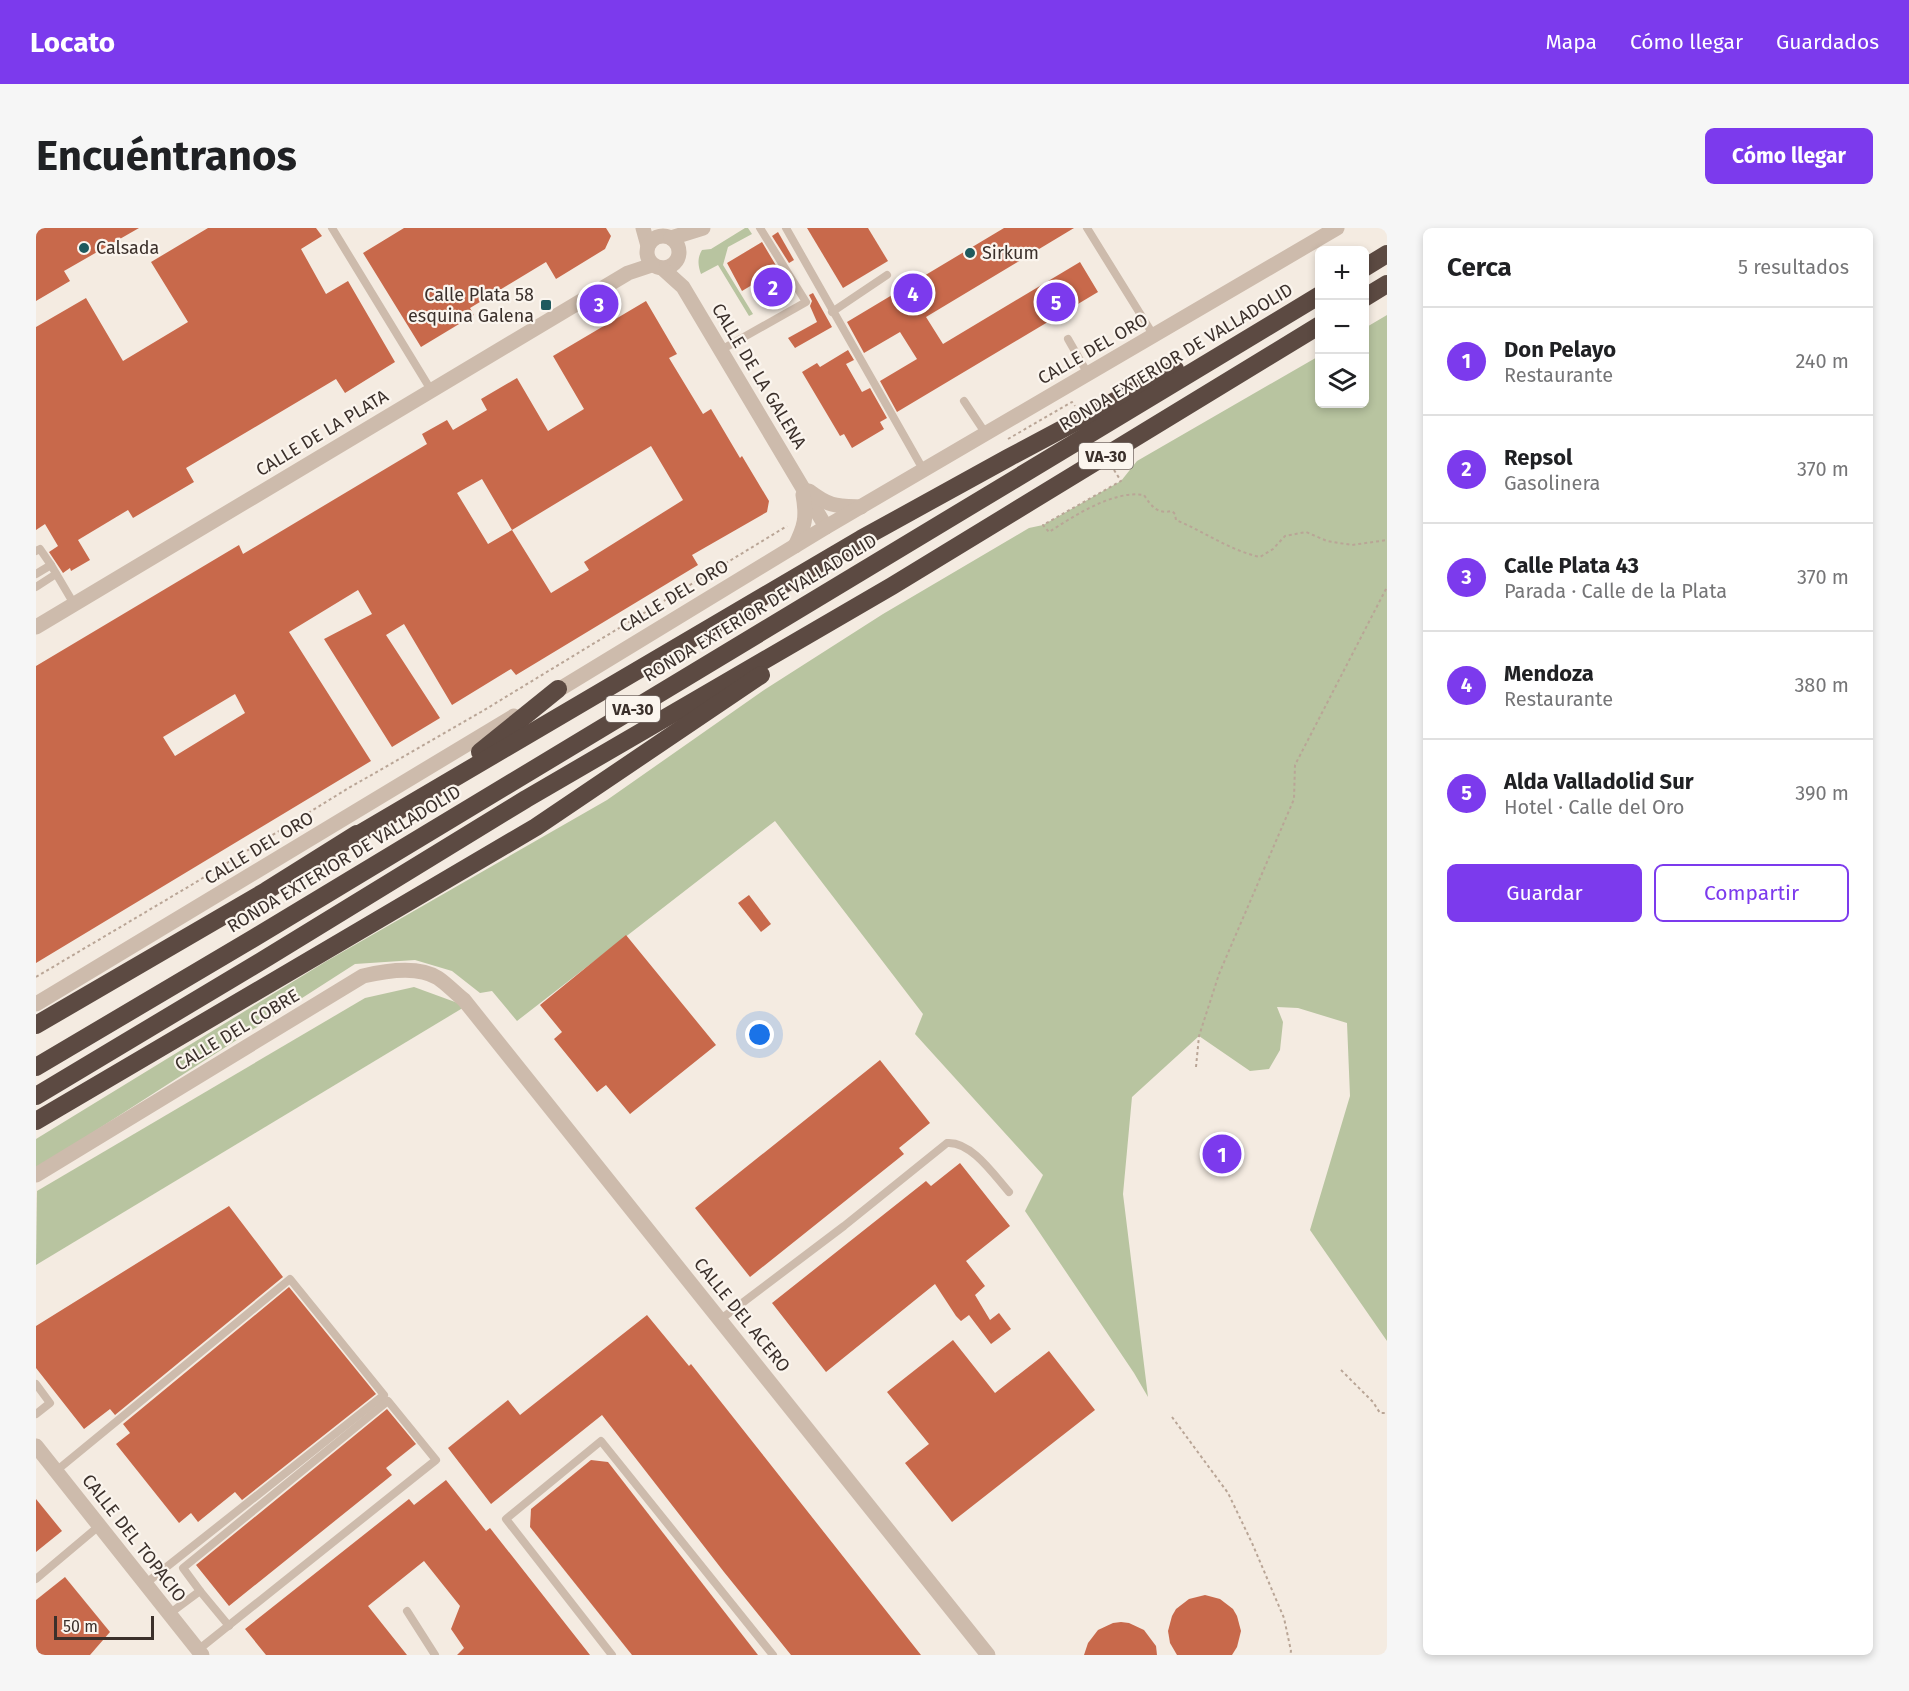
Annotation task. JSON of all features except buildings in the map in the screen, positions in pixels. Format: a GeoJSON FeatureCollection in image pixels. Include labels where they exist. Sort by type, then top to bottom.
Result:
{"type":"FeatureCollection","features":[{"type":"Feature","properties":{"kind":"highway"},"geometry":{"type":"LineString","coordinates":[[1369,265],[1387,254]]}},
{"type":"Feature","properties":{"kind":"highway"},"geometry":{"type":"LineString","coordinates":[[1369,295],[1387,284]]}},
{"type":"Feature","properties":{"kind":"highway","name":"RONDA EXTERIOR DE VALLADOLID"},"geometry":{"type":"LineString","coordinates":[[36,1067],[1315,298]]}},
{"type":"Feature","properties":{"kind":"highway","name":"VA-30"},"geometry":{"type":"LineString","coordinates":[[36,1096],[526,799],[892,586],[1315,328]]}},
{"type":"Feature","properties":{"kind":"highway"},"geometry":{"type":"LineString","coordinates":[[36,1025],[861,539],[1170,371],[1230,349]]}},
{"type":"Feature","properties":{"kind":"highway"},"geometry":{"type":"LineString","coordinates":[[36,1121],[536,827],[892,586]]}},
{"type":"Feature","properties":{"kind":"highway"},"geometry":{"type":"LineString","coordinates":[[349,840],[465,763],[517,724],[558,689]]}},
{"type":"Feature","properties":{"kind":"street"},"geometry":{"type":"LineString","coordinates":[[644,228],[652,257],[671,266],[701,229]]}},
{"type":"Feature","properties":{"kind":"street","name":"CALLE DEL ORO"},"geometry":{"type":"LineString","coordinates":[[36,1004],[826,527],[1336,228]]}},
{"type":"Feature","properties":{"kind":"street"},"geometry":{"type":"LineString","coordinates":[[652,257],[651,241],[661,234],[701,229]]}},
{"type":"Feature","properties":{"kind":"street"},"geometry":{"type":"LineString","coordinates":[[661,234],[678,247],[679,255]]}},
{"type":"Feature","properties":{"kind":"street","name":"CALLE DE LA GALENA"},"geometry":{"type":"LineString","coordinates":[[679,255],[683,287]]}},
{"type":"Feature","properties":{"kind":"street","name":"CALLE DE LA PLATA"},"geometry":{"type":"LineString","coordinates":[[37,624],[652,257]]}},
{"type":"Feature","properties":{"kind":"street","name":"CALLE DE LA GALENA"},"geometry":{"type":"LineString","coordinates":[[652,257],[683,287],[826,527]]}},
{"type":"Feature","properties":{"kind":"street","name":"CALLE DE LA GALENA"},"geometry":{"type":"LineString","coordinates":[[802,486],[824,503],[861,507]]}},
{"type":"Feature","properties":{"kind":"street","name":"CALLE DE LA GALENA"},"geometry":{"type":"LineString","coordinates":[[795,546],[804,528],[806,510],[802,486]]}},
{"type":"Feature","properties":{"kind":"street","name":"CALLE DEL COBRE"},"geometry":{"type":"LineString","coordinates":[[36,1175],[363,976],[387,970],[413,971],[436,977],[464,1000]]}},
{"type":"Feature","properties":{"kind":"street","name":"CALLE DEL ACERO"},"geometry":{"type":"LineString","coordinates":[[464,1000],[987,1654]]}},
{"type":"Feature","properties":{"kind":"street","name":"CALLE DEL TOPACIO"},"geometry":{"type":"LineString","coordinates":[[36,1446],[200,1653]]}},
{"type":"Feature","properties":{"kind":"lane"},"geometry":{"type":"LineString","coordinates":[[332,228],[431,390]]}},
{"type":"Feature","properties":{"kind":"lane"},"geometry":{"type":"LineString","coordinates":[[721,350],[806,302],[760,228]]}},
{"type":"Feature","properties":{"kind":"lane"},"geometry":{"type":"LineString","coordinates":[[786,228],[924,471]]}},
{"type":"Feature","properties":{"kind":"lane"},"geometry":{"type":"LineString","coordinates":[[1087,228],[1154,336]]}},
{"type":"Feature","properties":{"kind":"lane"},"geometry":{"type":"LineString","coordinates":[[832,312],[887,275]]}},
{"type":"Feature","properties":{"kind":"lane"},"geometry":{"type":"LineString","coordinates":[[1068,339],[1088,374]]}},
{"type":"Feature","properties":{"kind":"lane"},"geometry":{"type":"LineString","coordinates":[[964,401],[986,434]]}},
{"type":"Feature","properties":{"kind":"lane"},"geometry":{"type":"LineString","coordinates":[[36,551],[40,549],[74,604]]}},
{"type":"Feature","properties":{"kind":"lane"},"geometry":{"type":"LineString","coordinates":[[36,574],[51,565]]}},
{"type":"Feature","properties":{"kind":"lane"},"geometry":{"type":"LineString","coordinates":[[36,587],[56,574]]}},
{"type":"Feature","properties":{"kind":"lane"},"geometry":{"type":"LineString","coordinates":[[721,1319],[844,1226],[947,1143],[959,1143],[975,1154],[1009,1192]]}},
{"type":"Feature","properties":{"kind":"lane"},"geometry":{"type":"LineString","coordinates":[[56,1471],[290,1279],[384,1395],[144,1584]]}},
{"type":"Feature","properties":{"kind":"lane"},"geometry":{"type":"LineString","coordinates":[[36,1384],[50,1403],[36,1414]]}},
{"type":"Feature","properties":{"kind":"lane"},"geometry":{"type":"LineString","coordinates":[[200,1653],[229,1626],[436,1460],[388,1401],[183,1568],[229,1626]]}},
{"type":"Feature","properties":{"kind":"lane"},"geometry":{"type":"LineString","coordinates":[[612,1655],[506,1520],[601,1441],[772,1655]]}},
{"type":"Feature","properties":{"kind":"lane"},"geometry":{"type":"LineString","coordinates":[[36,1578],[99,1526]]}},
{"type":"Feature","properties":{"kind":"lane"},"geometry":{"type":"LineString","coordinates":[[169,1614],[200,1590]]}},
{"type":"Feature","properties":{"kind":"lane"},"geometry":{"type":"LineString","coordinates":[[407,1611],[435,1655]]}},
{"type":"Feature","properties":{"kind":"path"},"geometry":{"type":"LineString","coordinates":[[1121,481],[1043,525],[1049,532],[1087,507],[1132,493],[1144,495],[1153,508],[1164,513],[1172,511],[1176,520],[1211,539],[1242,553],[1260,557],[1274,549],[1285,536],[1306,532],[1327,541],[1352,545],[1387,540]]}},
{"type":"Feature","properties":{"kind":"path"},"geometry":{"type":"LineString","coordinates":[[36,977],[788,526]]}},
{"type":"Feature","properties":{"kind":"path"},"geometry":{"type":"LineString","coordinates":[[1196,1067],[1199,1035],[1220,974],[1294,799],[1294,765],[1387,587]]}},
{"type":"Feature","properties":{"kind":"path"},"geometry":{"type":"LineString","coordinates":[[1341,1370],[1373,1402],[1380,1413],[1387,1413]]}},
{"type":"Feature","properties":{"kind":"path"},"geometry":{"type":"LineString","coordinates":[[1172,1418],[1227,1493],[1252,1543],[1284,1618],[1292,1655]]}},
{"type":"Feature","properties":{"kind":"green space"},"geometry":{"type":"Polygon","coordinates":[[[748,228],[752,234],[728,247],[723,265],[753,314],[749,316],[718,265],[701,274],[698,262],[702,250],[711,249],[748,228]]]}},
{"type":"Feature","properties":{"kind":"green space"},"geometry":{"type":"Polygon","coordinates":[[[1387,315],[1387,1341],[1310,1230],[1350,1096],[1347,1023],[1298,1008],[1277,1007],[1283,1022],[1280,1050],[1269,1069],[1250,1071],[1199,1036],[1132,1097],[1123,1194],[1148,1397],[1025,1211],[1043,1175],[915,1034],[923,1014],[775,821],[517,1021],[492,991],[480,993],[452,971],[415,960],[355,964],[36,1169],[36,1139],[325,962],[607,800],[764,690],[883,614],[1029,528],[1043,525],[1121,481],[1137,461],[1315,358],[1315,408],[1369,408],[1369,326],[1387,315]]]}},
{"type":"Feature","properties":{"kind":"green space"},"geometry":{"type":"Polygon","coordinates":[[[414,987],[466,1006],[36,1265],[37,1191],[365,998],[414,987]]]}},
{"type":"Feature","properties":{"kind":"place","name":"Calsada"},"geometry":{"type":"Point","coordinates":[84,248]}},
{"type":"Feature","properties":{"kind":"place","name":"Sirkum"},"geometry":{"type":"Point","coordinates":[970,253]}},
{"type":"Feature","properties":{"kind":"place","name":"Repsol"},"geometry":{"type":"Point","coordinates":[773,287]}},
{"type":"Feature","properties":{"kind":"place","name":"Mendoza"},"geometry":{"type":"Point","coordinates":[913,293]}},
{"type":"Feature","properties":{"kind":"place","name":"Alda Valladolid Sur"},"geometry":{"type":"Point","coordinates":[1056,302]}},
{"type":"Feature","properties":{"kind":"place","name":"Calle Plata 43"},"geometry":{"type":"Point","coordinates":[599,304]}},
{"type":"Feature","properties":{"kind":"place","name":"Calle Plata 58 esquina Galena"},"geometry":{"type":"Point","coordinates":[546,305]}},
{"type":"Feature","properties":{"kind":"place","name":"Don Pelayo"},"geometry":{"type":"Point","coordinates":[1222,1154]}}]}
